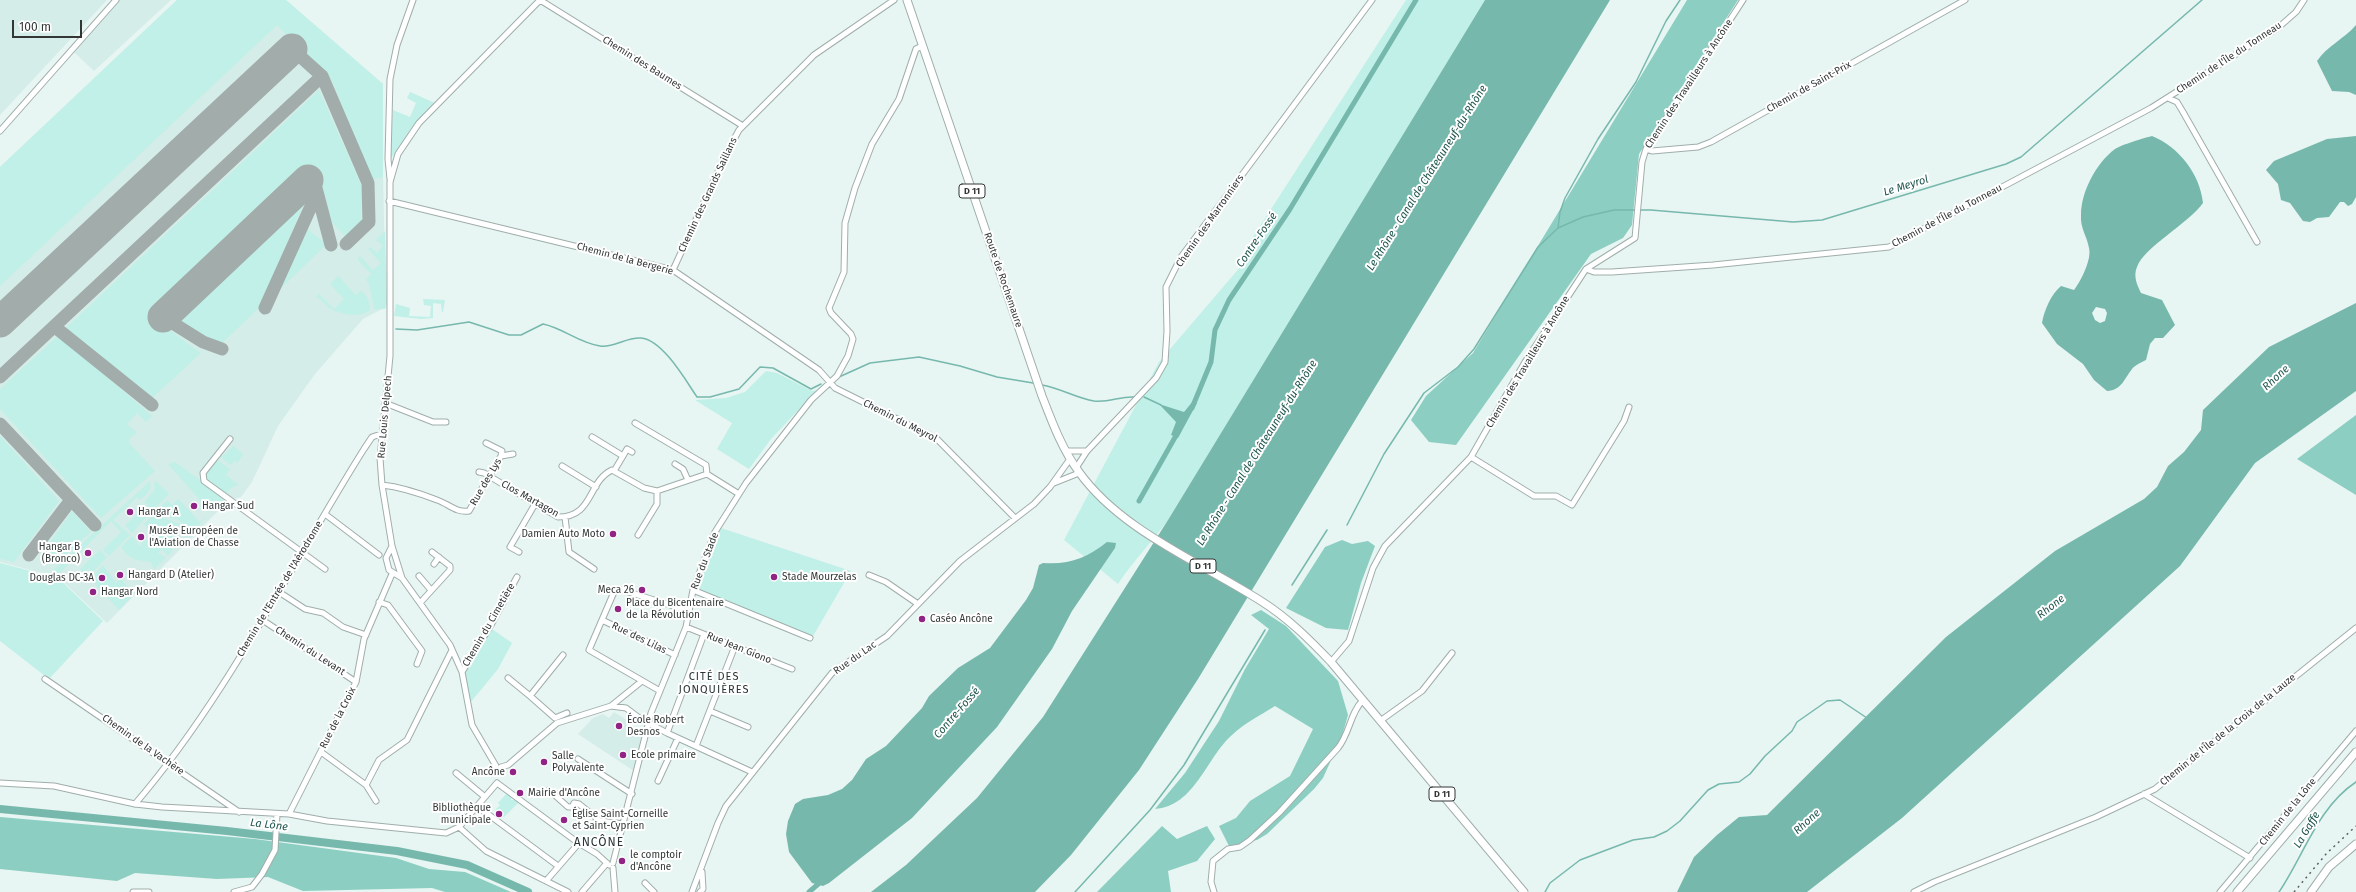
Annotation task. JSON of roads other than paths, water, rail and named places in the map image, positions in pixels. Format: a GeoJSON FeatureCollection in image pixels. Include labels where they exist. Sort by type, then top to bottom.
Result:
{"type":"FeatureCollection","features":[{"type":"Feature","properties":{"kind":"main road","name":"Route de Rochemaure"},"geometry":{"type":"LineString","coordinates":[[907,0],[1042,396],[1070,459],[1078,471],[1102,497],[1144,531],[1261,601],[1302,631],[1332,662]]}},
{"type":"Feature","properties":{"kind":"main road","name":"D 11"},"geometry":{"type":"LineString","coordinates":[[1332,662],[1522,890]]}},
{"type":"Feature","properties":{"kind":"main road"},"geometry":{"type":"LineString","coordinates":[[2238,892],[2356,752]]}},
{"type":"Feature","properties":{"kind":"main road"},"geometry":{"type":"LineString","coordinates":[[2311,892],[2329,868],[2356,844]]}},
{"type":"Feature","properties":{"kind":"street"},"geometry":{"type":"LineString","coordinates":[[0,131],[116,0]]}},
{"type":"Feature","properties":{"kind":"street"},"geometry":{"type":"LineString","coordinates":[[390,182],[388,159],[390,79],[397,45],[412,0]]}},
{"type":"Feature","properties":{"kind":"street"},"geometry":{"type":"LineString","coordinates":[[390,182],[398,154],[419,123],[540,0]]}},
{"type":"Feature","properties":{"kind":"street","name":"Chemin des Baumes"},"geometry":{"type":"LineString","coordinates":[[540,0],[743,126]]}},
{"type":"Feature","properties":{"kind":"street","name":"Chemin des Grands Saillans"},"geometry":{"type":"LineString","coordinates":[[673,270],[734,136],[814,56],[894,0]]}},
{"type":"Feature","properties":{"kind":"street","name":"Chemin des Marronniers"},"geometry":{"type":"LineString","coordinates":[[1078,471],[1087,451],[1147,389],[1156,378],[1165,362],[1167,331],[1166,287],[1181,257],[1372,0]]}},
{"type":"Feature","properties":{"kind":"street","name":"Chemin des Travailleurs à Ancône"},"geometry":{"type":"LineString","coordinates":[[1332,662],[1349,642],[1373,568],[1385,546],[1471,457],[1526,362],[1586,269],[1635,238],[1638,221],[1642,162],[1646,149],[1743,0]]}},
{"type":"Feature","properties":{"kind":"street","name":"Chemin de Saint-Prix"},"geometry":{"type":"LineString","coordinates":[[1646,149],[1656,151],[1698,147],[1712,142],[1965,0]]}},
{"type":"Feature","properties":{"kind":"street","name":"Chemin de l'Île du Tonneau"},"geometry":{"type":"LineString","coordinates":[[1586,269],[1594,272],[1612,272],[1706,265],[1889,247],[2168,98],[2279,27],[2296,12],[2304,0]]}},
{"type":"Feature","properties":{"kind":"street","name":"Rue du Stade"},"geometry":{"type":"LineString","coordinates":[[615,890],[610,865],[632,794],[649,722],[686,627],[692,590],[716,532],[739,494],[811,400],[837,376],[844,364],[853,339],[849,330],[831,313],[829,308],[844,272],[844,239],[848,210],[872,144],[899,99],[916,49],[922,46]]}},
{"type":"Feature","properties":{"kind":"street","name":"Chemin de l'Île du Tonneau"},"geometry":{"type":"LineString","coordinates":[[2168,98],[2177,102],[2257,242]]}},
{"type":"Feature","properties":{"kind":"street","name":"Rue Louis Delpech"},"geometry":{"type":"LineString","coordinates":[[390,182],[390,356],[381,434],[382,485],[392,546],[402,578]]}},
{"type":"Feature","properties":{"kind":"street","name":"Chemin de la Bergerie"},"geometry":{"type":"LineString","coordinates":[[389,201],[673,270],[826,375],[830,383]]}},
{"type":"Feature","properties":{"kind":"street","name":"Chemin du Meyrol"},"geometry":{"type":"LineString","coordinates":[[830,383],[835,388],[937,439],[1015,518]]}},
{"type":"Feature","properties":{"kind":"street"},"geometry":{"type":"LineString","coordinates":[[385,403],[433,422],[446,422]]}},
{"type":"Feature","properties":{"kind":"street"},"geometry":{"type":"LineString","coordinates":[[1471,457],[1534,496],[1556,496],[1572,505],[1624,421],[1629,407]]}},
{"type":"Feature","properties":{"kind":"street"},"geometry":{"type":"LineString","coordinates":[[635,423],[706,465],[707,474]]}},
{"type":"Feature","properties":{"kind":"street","name":"Chemin de l'Entrée de l'Aérodrome"},"geometry":{"type":"LineString","coordinates":[[135,804],[168,763],[264,620],[301,551],[364,449],[372,437],[381,434]]}},
{"type":"Feature","properties":{"kind":"street"},"geometry":{"type":"LineString","coordinates":[[592,437],[623,456]]}},
{"type":"Feature","properties":{"kind":"street"},"geometry":{"type":"LineString","coordinates":[[230,439],[203,473],[204,481],[325,569]]}},
{"type":"Feature","properties":{"kind":"street","name":"Rue des Lys"},"geometry":{"type":"LineString","coordinates":[[382,485],[394,486],[439,500],[461,512],[469,511],[501,456],[502,451],[486,443]]}},
{"type":"Feature","properties":{"kind":"street"},"geometry":{"type":"LineString","coordinates":[[632,452],[627,449],[614,471],[644,488],[657,491],[707,474],[739,494]]}},
{"type":"Feature","properties":{"kind":"street"},"geometry":{"type":"LineString","coordinates":[[1066,451],[1087,451]]}},
{"type":"Feature","properties":{"kind":"street"},"geometry":{"type":"LineString","coordinates":[[501,456],[513,454]]}},
{"type":"Feature","properties":{"kind":"street","name":"Rue du Lac"},"geometry":{"type":"LineString","coordinates":[[692,892],[702,869],[718,822],[726,806],[832,673],[887,636],[960,561],[1034,504],[1053,483],[1070,459]]}},
{"type":"Feature","properties":{"kind":"street"},"geometry":{"type":"LineString","coordinates":[[675,464],[683,470],[688,480]]}},
{"type":"Feature","properties":{"kind":"street"},"geometry":{"type":"LineString","coordinates":[[562,466],[596,487]]}},
{"type":"Feature","properties":{"kind":"street","name":"Clos Martagon"},"geometry":{"type":"LineString","coordinates":[[479,472],[489,476],[558,517],[565,517],[582,511],[605,473],[614,471]]}},
{"type":"Feature","properties":{"kind":"street"},"geometry":{"type":"LineString","coordinates":[[1053,483],[1078,471]]}},
{"type":"Feature","properties":{"kind":"street"},"geometry":{"type":"LineString","coordinates":[[638,535],[657,504],[657,491]]}},
{"type":"Feature","properties":{"kind":"street"},"geometry":{"type":"LineString","coordinates":[[519,552],[510,547],[535,504]]}},
{"type":"Feature","properties":{"kind":"street"},"geometry":{"type":"LineString","coordinates":[[0,783],[54,786],[135,804],[289,814],[328,821],[446,833],[459,827],[497,783],[498,768],[472,725],[462,672],[452,650],[402,578],[393,574],[386,561],[379,555],[325,514]]}},
{"type":"Feature","properties":{"kind":"street"},"geometry":{"type":"LineString","coordinates":[[565,517],[569,552],[594,569]]}},
{"type":"Feature","properties":{"kind":"street"},"geometry":{"type":"LineString","coordinates":[[386,561],[387,554],[392,546]]}},
{"type":"Feature","properties":{"kind":"street"},"geometry":{"type":"LineString","coordinates":[[379,555],[387,554],[391,551],[395,554]]}},
{"type":"Feature","properties":{"kind":"street"},"geometry":{"type":"LineString","coordinates":[[420,603],[426,599],[431,590],[450,570],[450,566],[432,552]]}},
{"type":"Feature","properties":{"kind":"street"},"geometry":{"type":"LineString","coordinates":[[434,564],[439,557]]}},
{"type":"Feature","properties":{"kind":"street","name":"Rue de la Croix"},"geometry":{"type":"LineString","coordinates":[[289,814],[356,682],[366,635],[378,602],[393,574],[399,568]]}},
{"type":"Feature","properties":{"kind":"street"},"geometry":{"type":"LineString","coordinates":[[869,575],[886,582],[918,604]]}},
{"type":"Feature","properties":{"kind":"street"},"geometry":{"type":"LineString","coordinates":[[419,576],[431,590]]}},
{"type":"Feature","properties":{"kind":"street","name":"Chemin du Cimetière"},"geometry":{"type":"LineString","coordinates":[[462,672],[491,625],[517,577]]}},
{"type":"Feature","properties":{"kind":"street"},"geometry":{"type":"LineString","coordinates":[[660,691],[589,650],[614,592],[619,589],[689,611]]}},
{"type":"Feature","properties":{"kind":"street"},"geometry":{"type":"LineString","coordinates":[[692,590],[810,638]]}},
{"type":"Feature","properties":{"kind":"street"},"geometry":{"type":"LineString","coordinates":[[279,592],[305,609],[323,613],[343,627],[366,635]]}},
{"type":"Feature","properties":{"kind":"street"},"geometry":{"type":"LineString","coordinates":[[378,602],[388,605],[422,651],[417,664]]}},
{"type":"Feature","properties":{"kind":"street","name":"Chemin du Levant"},"geometry":{"type":"LineString","coordinates":[[264,620],[356,682]]}},
{"type":"Feature","properties":{"kind":"street","name":"Rue des Lilas"},"geometry":{"type":"LineString","coordinates":[[602,620],[675,655]]}},
{"type":"Feature","properties":{"kind":"street","name":"Rue Jean Giono"},"geometry":{"type":"LineString","coordinates":[[686,627],[792,669]]}},
{"type":"Feature","properties":{"kind":"street","name":"Chemin de l'Île de la Croix de la Lauze"},"geometry":{"type":"LineString","coordinates":[[1914,892],[1934,882],[2096,818],[2155,789],[2356,628]]}},
{"type":"Feature","properties":{"kind":"street"},"geometry":{"type":"LineString","coordinates":[[667,733],[704,634]]}},
{"type":"Feature","properties":{"kind":"street"},"geometry":{"type":"LineString","coordinates":[[696,746],[735,646]]}},
{"type":"Feature","properties":{"kind":"street"},"geometry":{"type":"LineString","coordinates":[[366,785],[379,760],[407,740],[452,650]]}},
{"type":"Feature","properties":{"kind":"street"},"geometry":{"type":"LineString","coordinates":[[1380,721],[1422,691],[1452,653]]}},
{"type":"Feature","properties":{"kind":"street"},"geometry":{"type":"LineString","coordinates":[[530,696],[563,655]]}},
{"type":"Feature","properties":{"kind":"street"},"geometry":{"type":"LineString","coordinates":[[508,678],[556,720]]}},
{"type":"Feature","properties":{"kind":"street","name":"Chemin de la Vachère"},"geometry":{"type":"LineString","coordinates":[[45,680],[240,812]]}},
{"type":"Feature","properties":{"kind":"street"},"geometry":{"type":"LineString","coordinates":[[611,706],[642,681]]}},
{"type":"Feature","properties":{"kind":"street"},"geometry":{"type":"LineString","coordinates":[[1214,892],[1211,882],[1213,861],[1228,849],[1240,847],[1279,813],[1347,737],[1354,711],[1363,700]]}},
{"type":"Feature","properties":{"kind":"street"},"geometry":{"type":"LineString","coordinates":[[556,720],[611,706],[619,706],[667,733],[752,772]]}},
{"type":"Feature","properties":{"kind":"street"},"geometry":{"type":"LineString","coordinates":[[710,711],[748,727]]}},
{"type":"Feature","properties":{"kind":"street"},"geometry":{"type":"LineString","coordinates":[[498,768],[508,764],[556,720],[567,713]]}},
{"type":"Feature","properties":{"kind":"street","name":"Chemin de la Lône"},"geometry":{"type":"LineString","coordinates":[[2220,892],[2356,731]]}},
{"type":"Feature","properties":{"kind":"street"},"geometry":{"type":"LineString","coordinates":[[658,781],[678,738]]}},
{"type":"Feature","properties":{"kind":"street"},"geometry":{"type":"LineString","coordinates":[[321,752],[366,785],[376,801]]}},
{"type":"Feature","properties":{"kind":"street"},"geometry":{"type":"LineString","coordinates":[[578,759],[632,794]]}},
{"type":"Feature","properties":{"kind":"street"},"geometry":{"type":"LineString","coordinates":[[456,772],[485,797]]}},
{"type":"Feature","properties":{"kind":"street"},"geometry":{"type":"LineString","coordinates":[[497,783],[579,843],[597,854],[610,865],[582,892]]}},
{"type":"Feature","properties":{"kind":"street"},"geometry":{"type":"LineString","coordinates":[[549,790],[568,807],[572,807],[574,803],[579,804],[600,821],[623,824]]}},
{"type":"Feature","properties":{"kind":"street"},"geometry":{"type":"LineString","coordinates":[[2144,794],[2250,858]]}},
{"type":"Feature","properties":{"kind":"street"},"geometry":{"type":"LineString","coordinates":[[477,806],[558,866]]}},
{"type":"Feature","properties":{"kind":"street"},"geometry":{"type":"LineString","coordinates":[[234,892],[252,887],[262,874],[276,845],[277,814]]}},
{"type":"Feature","properties":{"kind":"street"},"geometry":{"type":"LineString","coordinates":[[459,827],[486,851],[568,892]]}},
{"type":"Feature","properties":{"kind":"street"},"geometry":{"type":"LineString","coordinates":[[546,881],[579,843]]}},
{"type":"Feature","properties":{"kind":"street"},"geometry":{"type":"LineString","coordinates":[[700,892],[703,890],[702,869]]}},
{"type":"Feature","properties":{"kind":"street"},"geometry":{"type":"LineString","coordinates":[[645,883],[654,892]]}},
{"type":"Feature","properties":{"kind":"street"},"geometry":{"type":"LineString","coordinates":[[615,890],[620,892]]}},
{"type":"Feature","properties":{"kind":"street"},"geometry":{"type":"LineString","coordinates":[[133,892],[149,892]]}},
{"type":"Feature","properties":{"kind":"water","name":"Le Rhône - Canal de Châteauneuf-du-Rhône"},"geometry":{"type":"Polygon","coordinates":[[[1485,0],[1610,0],[1198,679],[1139,770],[1071,855],[1035,892],[871,892],[906,865],[977,798],[1043,717],[1168,520],[1485,0]]]}},
{"type":"Feature","properties":{"kind":"water"},"geometry":{"type":"Polygon","coordinates":[[[2356,25],[2356,95],[2349,92],[2332,91],[2317,61],[2326,51],[2356,25]]]}},
{"type":"Feature","properties":{"kind":"water"},"geometry":{"type":"Polygon","coordinates":[[[2152,136],[2171,147],[2179,154],[2193,172],[2198,182],[2203,203],[2196,211],[2157,243],[2141,259],[2135,274],[2141,293],[2162,300],[2175,325],[2163,338],[2155,338],[2150,344],[2146,360],[2133,368],[2116,389],[2107,391],[2094,380],[2083,364],[2057,344],[2042,323],[2046,308],[2057,289],[2061,286],[2074,290],[2083,276],[2090,253],[2081,220],[2082,206],[2087,188],[2096,170],[2115,149],[2152,136]],[[2096,307],[2092,313],[2095,320],[2100,323],[2105,321],[2107,313],[2105,309],[2096,307]]]}},
{"type":"Feature","properties":{"kind":"water"},"geometry":{"type":"Polygon","coordinates":[[[2356,136],[2356,197],[2352,204],[2348,206],[2344,202],[2340,202],[2329,217],[2317,218],[2310,222],[2303,221],[2290,203],[2281,200],[2278,184],[2266,170],[2274,161],[2327,139],[2356,136]]]}},
{"type":"Feature","properties":{"kind":"water","name":"Rhone"},"geometry":{"type":"Polygon","coordinates":[[[2356,303],[2356,391],[2255,463],[2180,566],[1902,818],[1807,892],[1677,892],[1694,857],[1717,835],[1739,817],[1767,815],[1946,637],[2055,551],[2144,499],[2157,487],[2168,466],[2184,452],[2201,430],[2203,410],[2269,347],[2356,303]]]}},
{"type":"Feature","properties":{"kind":"water"},"geometry":{"type":"Polygon","coordinates":[[[1193,401],[1197,403],[1178,438],[1171,435],[1176,422],[1159,404],[1184,412],[1193,401]]]}},
{"type":"Feature","properties":{"kind":"water"},"geometry":{"type":"Polygon","coordinates":[[[1107,542],[1116,543],[1115,548],[1072,611],[1052,649],[997,727],[912,818],[829,883],[823,886],[812,883],[789,852],[786,834],[788,821],[795,804],[803,799],[828,795],[842,789],[852,780],[866,759],[886,746],[922,708],[929,696],[958,668],[990,648],[1026,600],[1033,588],[1039,565],[1043,563],[1061,563],[1077,559],[1100,548],[1107,542]]]}},
{"type":"Feature","properties":{"kind":"waterway","name":"Contre-Fossé"},"geometry":{"type":"LineString","coordinates":[[1192,408],[1211,362],[1215,330],[1229,300],[1290,209],[1416,0]]}},
{"type":"Feature","properties":{"kind":"waterway"},"geometry":{"type":"LineString","coordinates":[[1347,525],[1384,454],[1424,393],[1458,367],[1474,349],[1538,247],[1558,228],[1560,212],[1565,198],[1598,139],[1636,82],[1666,21],[1680,0]]}},
{"type":"Feature","properties":{"kind":"waterway","name":"Le Meyrol"},"geometry":{"type":"LineString","coordinates":[[1558,228],[1583,217],[1614,210],[1651,210],[1793,222],[1822,220],[2006,164],[2021,157],[2202,0]]}},
{"type":"Feature","properties":{"kind":"waterway"},"geometry":{"type":"LineString","coordinates":[[396,329],[417,330],[469,322],[509,335],[521,335],[543,324],[585,342],[600,346],[641,338],[649,340],[665,353],[697,397],[710,397],[739,389],[760,367],[773,368],[811,389],[821,384]]}},
{"type":"Feature","properties":{"kind":"waterway"},"geometry":{"type":"LineString","coordinates":[[839,377],[870,363],[919,357],[960,366],[997,377],[1033,383]]}},
{"type":"Feature","properties":{"kind":"waterway"},"geometry":{"type":"LineString","coordinates":[[1042,385],[1094,401],[1134,397]]}},
{"type":"Feature","properties":{"kind":"waterway"},"geometry":{"type":"LineString","coordinates":[[1144,397],[1161,405]]}},
{"type":"Feature","properties":{"kind":"waterway","name":"Contre-Fossé"},"geometry":{"type":"LineString","coordinates":[[1139,501],[1178,432]]}},
{"type":"Feature","properties":{"kind":"waterway"},"geometry":{"type":"LineString","coordinates":[[1292,585],[1327,530]]}},
{"type":"Feature","properties":{"kind":"waterway"},"geometry":{"type":"LineString","coordinates":[[1075,892],[1150,810],[1184,765],[1265,630]]}},
{"type":"Feature","properties":{"kind":"waterway"},"geometry":{"type":"LineString","coordinates":[[1545,892],[1550,883],[1580,860],[1633,840],[1654,837],[1667,831],[1680,821],[1708,790],[1719,784],[1739,782],[1750,774],[1765,756],[1792,731],[1797,722],[1827,701],[1840,700],[1867,718]]}},
{"type":"Feature","properties":{"kind":"waterway","name":"La Gaffe"},"geometry":{"type":"LineString","coordinates":[[2279,892],[2313,832],[2331,805],[2343,792],[2356,782]]}},
{"type":"Feature","properties":{"kind":"waterway","name":"La Lône"},"geometry":{"type":"LineString","coordinates":[[0,809],[227,831],[397,851],[467,865],[528,892]]}},
{"type":"Feature","properties":{"kind":"waterway","name":"Contre-Fossé"},"geometry":{"type":"LineString","coordinates":[[809,892],[823,880]]}},
{"type":"Feature","properties":{"kind":"railway"},"geometry":{"type":"LineString","coordinates":[[2294,892],[2327,853],[2356,826]]}},
{"type":"Feature","properties":{"kind":"place","name":"Hangar Sud"},"geometry":{"type":"Point","coordinates":[194,506]}},
{"type":"Feature","properties":{"kind":"place","name":"Hangar A"},"geometry":{"type":"Point","coordinates":[130,512]}},
{"type":"Feature","properties":{"kind":"place","name":"Damien Auto Moto"},"geometry":{"type":"Point","coordinates":[613,534]}},
{"type":"Feature","properties":{"kind":"place","name":"Musée Européen de l'Aviation de Chasse"},"geometry":{"type":"Point","coordinates":[141,537]}},
{"type":"Feature","properties":{"kind":"place","name":"Hangar B (Bronco)"},"geometry":{"type":"Point","coordinates":[88,553]}},
{"type":"Feature","properties":{"kind":"place","name":"Hangard D (Atelier)"},"geometry":{"type":"Point","coordinates":[120,575]}},
{"type":"Feature","properties":{"kind":"place","name":"Stade Mourzelas"},"geometry":{"type":"Point","coordinates":[774,577]}},
{"type":"Feature","properties":{"kind":"place","name":"Douglas DC-3A"},"geometry":{"type":"Point","coordinates":[102,578]}},
{"type":"Feature","properties":{"kind":"place","name":"Meca 26"},"geometry":{"type":"Point","coordinates":[642,590]}},
{"type":"Feature","properties":{"kind":"place","name":"Hangar Nord"},"geometry":{"type":"Point","coordinates":[93,592]}},
{"type":"Feature","properties":{"kind":"place","name":"Place du Bicentenaire de la Révolution"},"geometry":{"type":"Point","coordinates":[618,609]}},
{"type":"Feature","properties":{"kind":"place","name":"Caséo Ancône"},"geometry":{"type":"Point","coordinates":[922,619]}},
{"type":"Feature","properties":{"kind":"place","name":"École Robert Desnos"},"geometry":{"type":"Point","coordinates":[619,726]}},
{"type":"Feature","properties":{"kind":"place","name":"Ecole primaire"},"geometry":{"type":"Point","coordinates":[623,755]}},
{"type":"Feature","properties":{"kind":"place","name":"Salle Polyvalente"},"geometry":{"type":"Point","coordinates":[544,762]}},
{"type":"Feature","properties":{"kind":"place","name":"Ancône"},"geometry":{"type":"Point","coordinates":[513,772]}},
{"type":"Feature","properties":{"kind":"place","name":"Mairie d'Ancône"},"geometry":{"type":"Point","coordinates":[520,793]}},
{"type":"Feature","properties":{"kind":"place","name":"Bibliothèque municipale"},"geometry":{"type":"Point","coordinates":[499,814]}},
{"type":"Feature","properties":{"kind":"place","name":"Église Saint-Corneille et Saint-Cyprien"},"geometry":{"type":"Point","coordinates":[564,820]}},
{"type":"Feature","properties":{"kind":"place","name":"le comptoir d'Ancône"},"geometry":{"type":"Point","coordinates":[622,861]}},
{"type":"Feature","properties":{"kind":"district","name":"CITÉ DES JONQUIÈRES"},"geometry":{"type":"Point","coordinates":[714,683]}},
{"type":"Feature","properties":{"kind":"district","name":"ANCÔNE"},"geometry":{"type":"Point","coordinates":[599,843]}}]}
